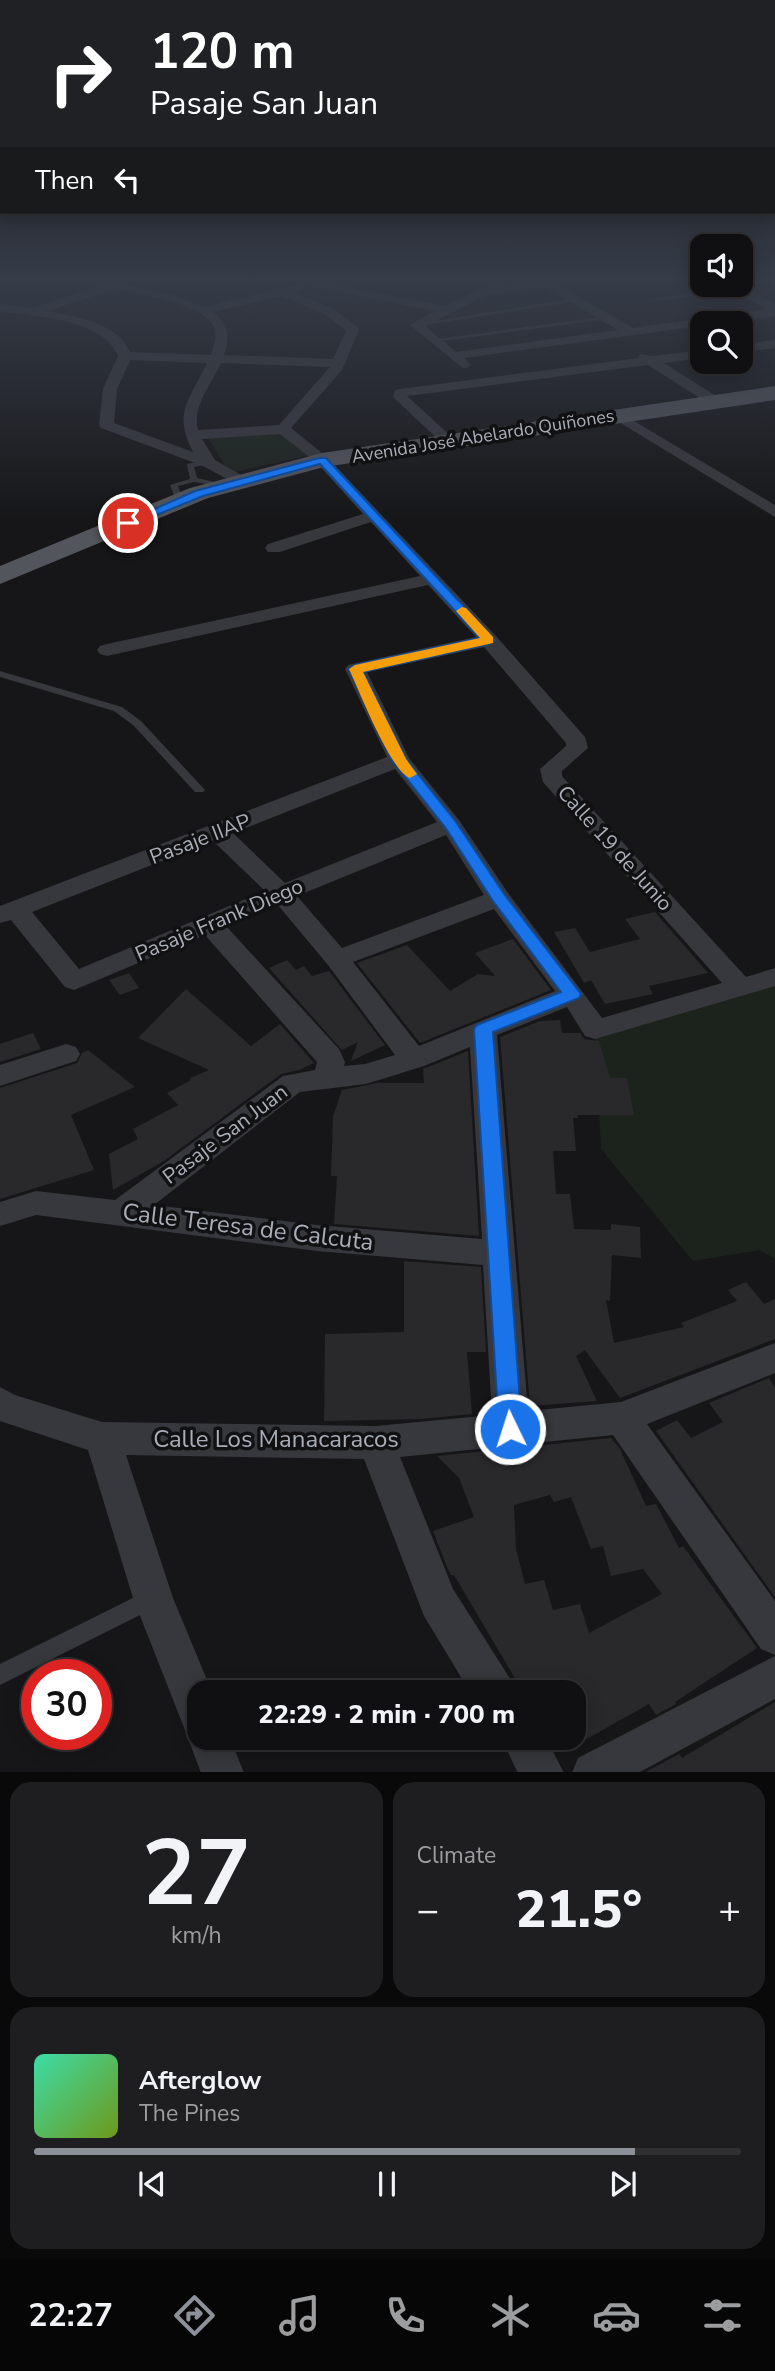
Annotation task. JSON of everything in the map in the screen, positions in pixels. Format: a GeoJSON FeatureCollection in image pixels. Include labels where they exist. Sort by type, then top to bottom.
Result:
{"type":"FeatureCollection","features":[{"type":"Feature","properties":{"kind":"main road","name":"Avenida José Abelardo Quiñones"},"geometry":{"type":"LineString","coordinates":[[0,576],[180,501],[322,460],[775,393]]}},
{"type":"Feature","properties":{"kind":"street"},"geometry":{"type":"LineString","coordinates":[[123,360],[110,389],[106,425],[206,462],[235,484]]}},
{"type":"Feature","properties":{"kind":"street"},"geometry":{"type":"LineString","coordinates":[[206,462],[193,435],[189,415],[215,360]]}},
{"type":"Feature","properties":{"kind":"street"},"geometry":{"type":"LineString","coordinates":[[257,360],[337,363]]}},
{"type":"Feature","properties":{"kind":"street"},"geometry":{"type":"LineString","coordinates":[[193,435],[283,429],[335,370],[339,360]]}},
{"type":"Feature","properties":{"kind":"street"},"geometry":{"type":"LineString","coordinates":[[459,360],[487,382]]}},
{"type":"Feature","properties":{"kind":"street"},"geometry":{"type":"LineString","coordinates":[[448,441],[400,397],[400,393],[661,360]]}},
{"type":"Feature","properties":{"kind":"street"},"geometry":{"type":"LineString","coordinates":[[651,361],[716,402]]}},
{"type":"Feature","properties":{"kind":"street"},"geometry":{"type":"LineString","coordinates":[[619,416],[775,512]]}},
{"type":"Feature","properties":{"kind":"street","name":"Calle 19 de Junio"},"geometry":{"type":"LineString","coordinates":[[283,429],[322,460],[489,640],[577,742],[577,748],[551,769],[551,776],[740,987]]}},
{"type":"Feature","properties":{"kind":"street"},"geometry":{"type":"LineString","coordinates":[[274,548],[373,516]]}},
{"type":"Feature","properties":{"kind":"street"},"geometry":{"type":"LineString","coordinates":[[107,650],[432,579]]}},
{"type":"Feature","properties":{"kind":"street"},"geometry":{"type":"LineString","coordinates":[[489,640],[355,669],[399,760],[451,825],[499,898],[572,994],[595,1029],[775,977]]}},
{"type":"Feature","properties":{"kind":"street","name":"Pasaje IIAP"},"geometry":{"type":"LineString","coordinates":[[8,912],[399,760]]}},
{"type":"Feature","properties":{"kind":"street","name":"Pasaje Frank Diego"},"geometry":{"type":"LineString","coordinates":[[8,912],[74,981],[281,892],[451,825]]}},
{"type":"Feature","properties":{"kind":"street"},"geometry":{"type":"LineString","coordinates":[[218,832],[281,892],[414,1059]]}},
{"type":"Feature","properties":{"kind":"street"},"geometry":{"type":"LineString","coordinates":[[337,959],[499,898]]}},
{"type":"Feature","properties":{"kind":"street"},"geometry":{"type":"LineString","coordinates":[[209,923],[329,1056],[331,1062],[327,1079]]}},
{"type":"Feature","properties":{"kind":"street","name":"Pasaje San Juan"},"geometry":{"type":"LineString","coordinates":[[122,1212],[293,1083],[366,1074],[414,1059],[572,994]]}},
{"type":"Feature","properties":{"kind":"street"},"geometry":{"type":"LineString","coordinates":[[483,1029],[510,1429]]}},
{"type":"Feature","properties":{"kind":"street"},"geometry":{"type":"LineString","coordinates":[[0,1076],[66,1054]]}},
{"type":"Feature","properties":{"kind":"street","name":"Calle Teresa de Calcuta"},"geometry":{"type":"LineString","coordinates":[[0,1214],[36,1203],[317,1238],[497,1253]]}},
{"type":"Feature","properties":{"kind":"street","name":"Calle Los Manacaracos"},"geometry":{"type":"LineString","coordinates":[[0,1403],[4,1407],[102,1438],[376,1443],[622,1418],[775,1358]]}},
{"type":"Feature","properties":{"kind":"street"},"geometry":{"type":"LineString","coordinates":[[622,1418],[775,1635]]}},
{"type":"Feature","properties":{"kind":"street"},"geometry":{"type":"LineString","coordinates":[[102,1438],[153,1598],[187,1683]]}},
{"type":"Feature","properties":{"kind":"street"},"geometry":{"type":"LineString","coordinates":[[376,1443],[438,1602],[487,1680]]}},
{"type":"Feature","properties":{"kind":"street"},"geometry":{"type":"LineString","coordinates":[[595,1772],[775,1677]]}},
{"type":"Feature","properties":{"kind":"street"},"geometry":{"type":"LineString","coordinates":[[214,1750],[223,1772]]}},
{"type":"Feature","properties":{"kind":"street"},"geometry":{"type":"LineString","coordinates":[[529,1750],[542,1772]]}},
{"type":"Feature","properties":{"kind":"lane"},"geometry":{"type":"LineString","coordinates":[[194,480],[190,466],[206,462]]}},
{"type":"Feature","properties":{"kind":"lane"},"geometry":{"type":"LineString","coordinates":[[180,501],[174,485],[194,480],[235,484]]}},
{"type":"Feature","properties":{"kind":"lane"},"geometry":{"type":"LineString","coordinates":[[0,674],[118,709],[137,723],[199,790]]}},
{"type":"Feature","properties":{"kind":"lane"},"geometry":{"type":"LineString","coordinates":[[0,1675],[153,1598]]}},
{"type":"Feature","properties":{"kind":"shaded area"},"geometry":{"type":"Polygon","coordinates":[[[289,430],[319,453],[235,472],[225,466],[208,437],[289,430]]]}},
{"type":"Feature","properties":{"kind":"shaded area"},"geometry":{"type":"Polygon","coordinates":[[[775,974],[775,1259],[760,1250],[693,1261],[601,1149],[595,1029],[775,974]]]}},
{"type":"Feature","properties":{"kind":"building"},"geometry":{"type":"Polygon","coordinates":[[[655,912],[708,973],[649,986],[653,994],[605,1004],[591,980],[584,983],[554,932],[575,928],[590,952],[640,939],[625,919],[655,912]]]}},
{"type":"Feature","properties":{"kind":"building"},"geometry":{"type":"Polygon","coordinates":[[[513,939],[551,990],[420,1043],[357,963],[407,945],[450,991],[478,974],[495,976],[475,953],[513,939]]]}},
{"type":"Feature","properties":{"kind":"building"},"geometry":{"type":"Polygon","coordinates":[[[287,960],[296,970],[304,966],[312,976],[329,971],[385,1045],[351,1061],[358,1042],[342,1050],[269,968],[287,960]]]}},
{"type":"Feature","properties":{"kind":"building"},"geometry":{"type":"Polygon","coordinates":[[[129,973],[139,988],[120,995],[109,980],[129,973]]]}},
{"type":"Feature","properties":{"kind":"building"},"geometry":{"type":"Polygon","coordinates":[[[186,989],[251,1046],[280,1024],[314,1063],[281,1074],[164,1161],[113,1190],[109,1154],[138,1139],[133,1129],[178,1105],[167,1093],[191,1080],[190,1078],[209,1070],[138,1038],[186,989]]]}},
{"type":"Feature","properties":{"kind":"building"},"geometry":{"type":"Polygon","coordinates":[[[560,1020],[562,1033],[580,1033],[584,1039],[599,1041],[610,1078],[627,1078],[634,1115],[577,1115],[578,1118],[573,1118],[576,1151],[553,1151],[556,1194],[570,1194],[574,1229],[611,1230],[611,1224],[640,1227],[641,1258],[612,1255],[610,1301],[606,1300],[614,1343],[684,1327],[681,1323],[737,1301],[728,1290],[746,1282],[764,1304],[775,1299],[775,1339],[620,1398],[585,1350],[576,1356],[597,1401],[530,1406],[500,1037],[540,1021],[560,1020]]]}},
{"type":"Feature","properties":{"kind":"building"},"geometry":{"type":"Polygon","coordinates":[[[33,1033],[41,1049],[0,1062],[0,1044],[33,1033]]]}},
{"type":"Feature","properties":{"kind":"building"},"geometry":{"type":"Polygon","coordinates":[[[88,1050],[135,1087],[71,1115],[94,1170],[0,1199],[0,1088],[77,1063],[82,1053],[88,1050]]]}},
{"type":"Feature","properties":{"kind":"building"},"geometry":{"type":"Polygon","coordinates":[[[468,1051],[479,1236],[334,1224],[337,1176],[331,1176],[333,1116],[342,1090],[377,1083],[424,1083],[423,1069],[468,1051]]]}},
{"type":"Feature","properties":{"kind":"building"},"geometry":{"type":"Polygon","coordinates":[[[404,1261],[481,1267],[486,1352],[467,1352],[472,1414],[422,1419],[324,1421],[325,1334],[404,1332],[404,1261]]]}},
{"type":"Feature","properties":{"kind":"building"},"geometry":{"type":"Polygon","coordinates":[[[769,1378],[775,1388],[775,1597],[656,1431],[677,1420],[691,1438],[723,1422],[709,1403],[769,1378]]]}},
{"type":"Feature","properties":{"kind":"building"},"geometry":{"type":"Polygon","coordinates":[[[611,1438],[620,1449],[646,1506],[656,1504],[679,1548],[683,1546],[757,1648],[656,1715],[649,1704],[586,1739],[586,1680],[516,1680],[447,1567],[433,1531],[474,1517],[459,1478],[437,1456],[611,1438]],[[550,1495],[514,1505],[516,1549],[525,1584],[544,1580],[553,1610],[580,1604],[589,1633],[662,1594],[643,1569],[611,1576],[603,1546],[591,1549],[571,1497],[554,1502],[550,1495]]]}},
{"type":"Feature","properties":{"kind":"building"},"geometry":{"type":"Polygon","coordinates":[[[775,1702],[775,1772],[646,1772],[679,1754],[682,1758],[775,1702]]]}},
{"type":"Feature","properties":{"kind":"slow traffic"},"geometry":{"type":"LineString","coordinates":[[410,774],[399,760],[355,669],[489,640],[462,611]]}},
{"type":"Feature","properties":{"kind":"route"},"geometry":{"type":"LineString","coordinates":[[128,523],[199,493],[322,460],[489,640],[355,669],[399,760],[451,825],[499,898],[572,994],[483,1029],[510,1429]]}}]}
